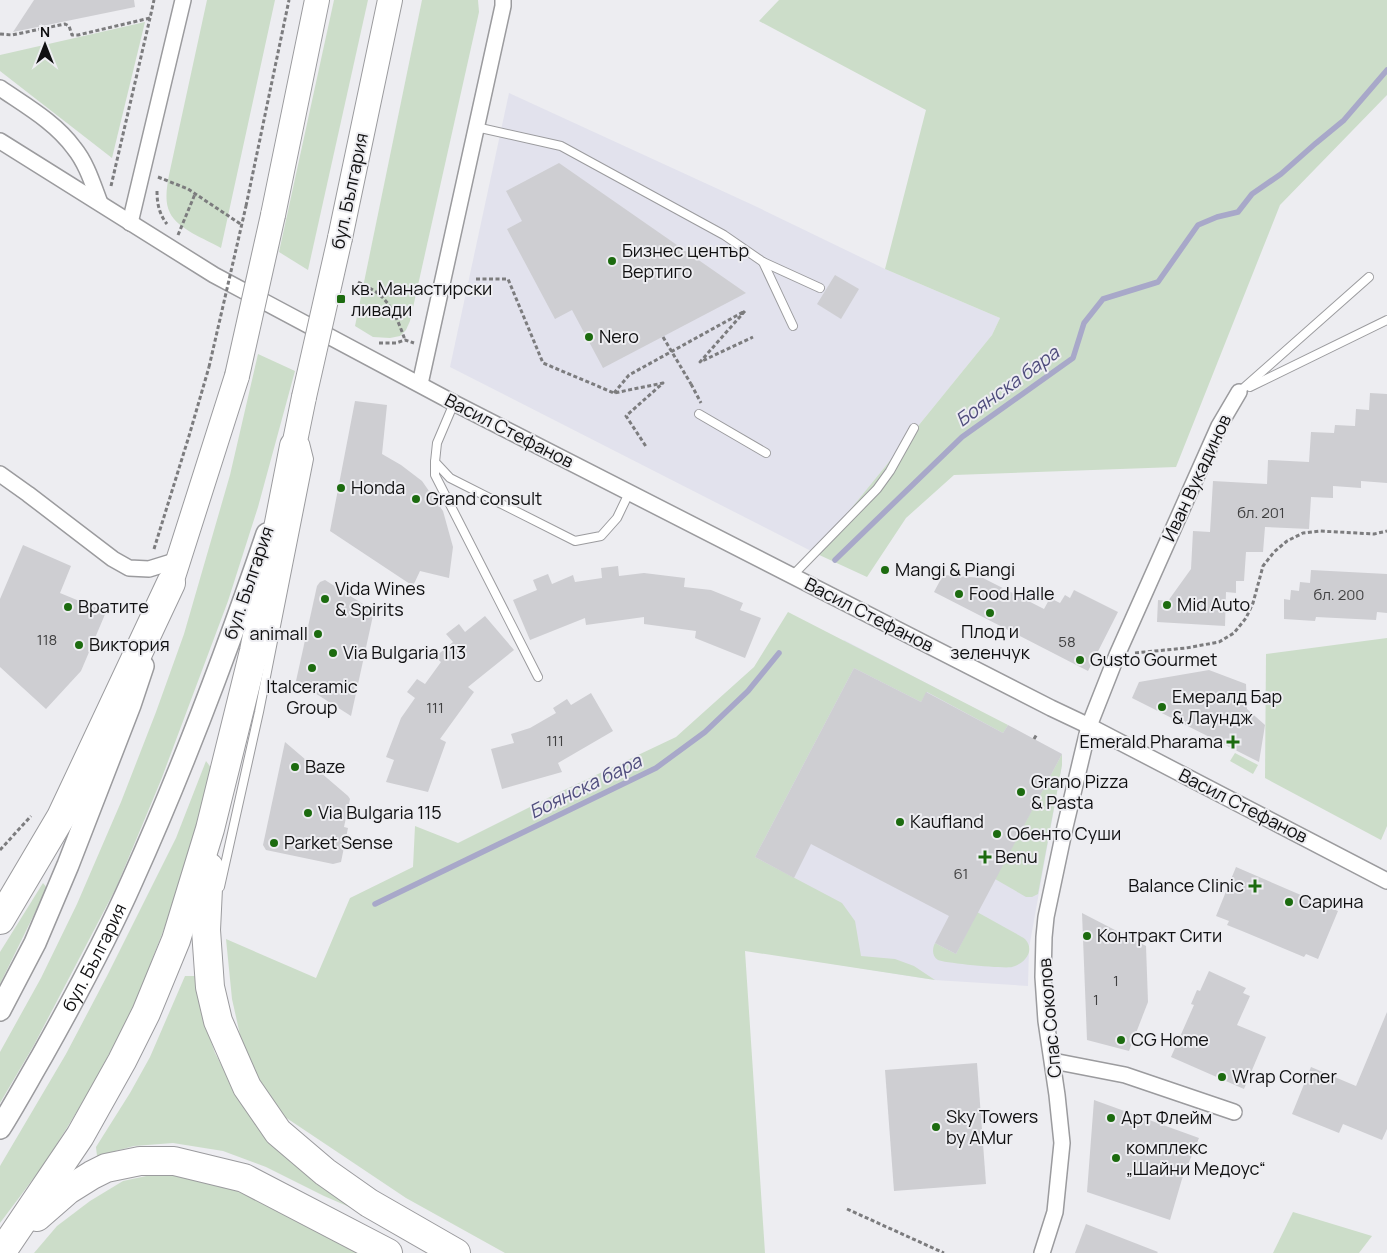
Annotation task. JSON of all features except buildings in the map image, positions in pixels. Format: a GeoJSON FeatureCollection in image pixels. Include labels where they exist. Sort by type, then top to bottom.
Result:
{"type":"FeatureCollection","features":[{"type":"Feature","properties":{"kind":"highway"},"geometry":{"type":"LineString","coordinates":[[6,1247],[80,1136],[122,1061],[146,1013],[176,940],[210,829],[254,651],[296,434]]}},
{"type":"Feature","properties":{"kind":"highway"},"geometry":{"type":"LineString","coordinates":[[0,920],[61,817],[166,571]]}},
{"type":"Feature","properties":{"kind":"highway"},"geometry":{"type":"LineString","coordinates":[[0,880],[61,817]]}},
{"type":"Feature","properties":{"kind":"highway"},"geometry":{"type":"LineString","coordinates":[[210,829],[206,930],[210,987],[218,1022],[247,1087],[278,1132],[325,1172],[370,1203],[456,1253]]}},
{"type":"Feature","properties":{"kind":"highway"},"geometry":{"type":"LineString","coordinates":[[6,1247],[68,1190],[92,1175],[106,1168],[140,1161],[174,1161],[244,1178],[388,1253]]}},
{"type":"Feature","properties":{"kind":"main road"},"geometry":{"type":"LineString","coordinates":[[0,1010],[35,944],[130,705],[166,571],[237,376],[274,215],[317,0]]}},
{"type":"Feature","properties":{"kind":"main road","name":"бул. България"},"geometry":{"type":"LineString","coordinates":[[0,1128],[72,1002],[132,881],[179,771],[259,557],[296,434],[340,238],[390,0]]}},
{"type":"Feature","properties":{"kind":"street"},"geometry":{"type":"LineString","coordinates":[[130,223],[183,0]]}},
{"type":"Feature","properties":{"kind":"street"},"geometry":{"type":"LineString","coordinates":[[420,384],[503,0]]}},
{"type":"Feature","properties":{"kind":"street"},"geometry":{"type":"LineString","coordinates":[[0,88],[51,123],[74,148],[105,199]]}},
{"type":"Feature","properties":{"kind":"street","name":"Васил Стефанов"},"geometry":{"type":"LineString","coordinates":[[0,140],[105,199],[130,223],[214,275],[454,403],[1385,875]]}},
{"type":"Feature","properties":{"kind":"street","name":"Иван Вукадинов"},"geometry":{"type":"LineString","coordinates":[[1089,726],[1117,655],[1219,426],[1239,392]]}},
{"type":"Feature","properties":{"kind":"street"},"geometry":{"type":"LineString","coordinates":[[0,474],[129,568],[166,571]]}},
{"type":"Feature","properties":{"kind":"street","name":"Спас Соколов"},"geometry":{"type":"LineString","coordinates":[[1042,1253],[1055,1212],[1062,1143],[1053,1061],[1046,1020],[1043,977],[1044,937],[1049,901],[1089,726]]}},
{"type":"Feature","properties":{"kind":"street"},"geometry":{"type":"LineString","coordinates":[[1053,1061],[1125,1075],[1234,1112]]}},
{"type":"Feature","properties":{"kind":"lane"},"geometry":{"type":"LineString","coordinates":[[476,127],[561,146],[724,235],[763,262],[820,288]]}},
{"type":"Feature","properties":{"kind":"lane"},"geometry":{"type":"LineString","coordinates":[[763,262],[793,326]]}},
{"type":"Feature","properties":{"kind":"lane","name":"Иван Вукадинов"},"geometry":{"type":"LineString","coordinates":[[1239,392],[1370,277]]}},
{"type":"Feature","properties":{"kind":"lane"},"geometry":{"type":"LineString","coordinates":[[1239,392],[1387,320]]}},
{"type":"Feature","properties":{"kind":"lane"},"geometry":{"type":"LineString","coordinates":[[454,403],[437,443],[436,475],[538,677]]}},
{"type":"Feature","properties":{"kind":"lane"},"geometry":{"type":"LineString","coordinates":[[702,412],[766,453]]}},
{"type":"Feature","properties":{"kind":"lane"},"geometry":{"type":"LineString","coordinates":[[792,576],[877,489],[890,471],[914,428]]}},
{"type":"Feature","properties":{"kind":"lane"},"geometry":{"type":"LineString","coordinates":[[220,891],[309,459],[296,434]]}},
{"type":"Feature","properties":{"kind":"lane"},"geometry":{"type":"LineString","coordinates":[[436,462],[450,478],[575,541],[601,536],[617,518],[630,493]]}},
{"type":"Feature","properties":{"kind":"lane"},"geometry":{"type":"LineString","coordinates":[[207,948],[216,910]]}},
{"type":"Feature","properties":{"kind":"path"},"geometry":{"type":"LineString","coordinates":[[105,199],[154,0]]}},
{"type":"Feature","properties":{"kind":"path"},"geometry":{"type":"LineString","coordinates":[[166,571],[164,514],[209,367],[242,225],[289,0]]}},
{"type":"Feature","properties":{"kind":"path"},"geometry":{"type":"LineString","coordinates":[[0,34],[12,35],[65,24],[69,26],[72,35],[78,35],[150,18]]}},
{"type":"Feature","properties":{"kind":"path"},"geometry":{"type":"LineString","coordinates":[[160,168],[156,190],[159,209],[169,226]]}},
{"type":"Feature","properties":{"kind":"path"},"geometry":{"type":"LineString","coordinates":[[158,178],[188,189],[242,225]]}},
{"type":"Feature","properties":{"kind":"path"},"geometry":{"type":"LineString","coordinates":[[178,235],[195,194]]}},
{"type":"Feature","properties":{"kind":"path"},"geometry":{"type":"LineString","coordinates":[[174,232],[183,239]]}},
{"type":"Feature","properties":{"kind":"path"},"geometry":{"type":"LineString","coordinates":[[224,262],[232,266]]}},
{"type":"Feature","properties":{"kind":"path"},"geometry":{"type":"LineString","coordinates":[[476,279],[508,279],[543,363],[614,393],[663,383],[626,416],[647,448]]}},
{"type":"Feature","properties":{"kind":"path"},"geometry":{"type":"LineString","coordinates":[[358,282],[377,292],[384,300],[401,327],[405,340]]}},
{"type":"Feature","properties":{"kind":"path"},"geometry":{"type":"LineString","coordinates":[[614,393],[630,375],[745,311],[700,362],[753,337]]}},
{"type":"Feature","properties":{"kind":"path"},"geometry":{"type":"LineString","coordinates":[[663,337],[690,384],[702,412]]}},
{"type":"Feature","properties":{"kind":"path"},"geometry":{"type":"LineString","coordinates":[[377,343],[396,343],[405,340],[427,349]]}},
{"type":"Feature","properties":{"kind":"path"},"geometry":{"type":"LineString","coordinates":[[1117,655],[1219,642],[1234,633],[1246,618],[1253,603],[1263,566],[1274,552],[1287,541],[1303,533],[1320,531],[1374,534],[1387,531]]}},
{"type":"Feature","properties":{"kind":"path"},"geometry":{"type":"LineString","coordinates":[[1034,739],[1037,734]]}},
{"type":"Feature","properties":{"kind":"path"},"geometry":{"type":"LineString","coordinates":[[0,850],[31,816]]}},
{"type":"Feature","properties":{"kind":"path"},"geometry":{"type":"LineString","coordinates":[[847,1209],[944,1253]]}},
{"type":"Feature","properties":{"kind":"shaded area"},"geometry":{"type":"Polygon","coordinates":[[[509,93],[755,206],[885,269],[1000,318],[992,335],[815,553],[450,367],[509,93]]]}},
{"type":"Feature","properties":{"kind":"shaded area"},"geometry":{"type":"Polygon","coordinates":[[[844,640],[1062,754],[1062,765],[1029,948],[1028,986],[935,980],[745,950],[738,842],[844,640]]]}},
{"type":"Feature","properties":{"kind":"green space"},"geometry":{"type":"Polygon","coordinates":[[[207,0],[275,0],[221,248],[179,224],[168,209],[167,199],[169,175],[207,0]]]}},
{"type":"Feature","properties":{"kind":"green space"},"geometry":{"type":"Polygon","coordinates":[[[334,0],[368,0],[308,270],[279,252],[334,0]]]}},
{"type":"Feature","properties":{"kind":"green space"},"geometry":{"type":"Polygon","coordinates":[[[422,0],[478,0],[479,12],[410,321],[406,330],[400,336],[390,338],[373,337],[355,326],[422,0]]]}},
{"type":"Feature","properties":{"kind":"green space"},"geometry":{"type":"Polygon","coordinates":[[[779,0],[1387,0],[1387,95],[1280,205],[1176,467],[954,475],[906,518],[867,577],[815,553],[992,335],[1000,318],[885,269],[926,110],[759,21],[779,0]]]}},
{"type":"Feature","properties":{"kind":"green space"},"geometry":{"type":"Polygon","coordinates":[[[145,22],[112,158],[0,71],[0,55],[145,22]]]}},
{"type":"Feature","properties":{"kind":"green space"},"geometry":{"type":"Polygon","coordinates":[[[258,354],[295,371],[258,507],[228,601],[161,780],[116,888],[34,1045],[0,1103],[0,1052],[41,978],[77,904],[121,802],[184,634],[230,475],[258,354]]]}},
{"type":"Feature","properties":{"kind":"green space"},"geometry":{"type":"Polygon","coordinates":[[[788,612],[1008,725],[1003,733],[927,692],[921,702],[854,668],[755,857],[842,903],[855,921],[861,956],[895,959],[914,966],[935,980],[745,951],[765,1253],[505,1253],[406,1198],[282,1115],[245,1057],[232,999],[226,939],[316,978],[350,898],[413,867],[415,826],[458,843],[676,737],[754,667],[788,612]]]}},
{"type":"Feature","properties":{"kind":"green space"},"geometry":{"type":"Polygon","coordinates":[[[1387,638],[1387,826],[1381,840],[1265,778],[1266,654],[1387,638]]]}},
{"type":"Feature","properties":{"kind":"green space"},"geometry":{"type":"Polygon","coordinates":[[[1235,753],[1258,765],[1253,774],[1230,761],[1235,753]]]}},
{"type":"Feature","properties":{"kind":"green space"},"geometry":{"type":"Polygon","coordinates":[[[1062,754],[1062,765],[1038,894],[1026,897],[995,879],[1062,754]]]}},
{"type":"Feature","properties":{"kind":"green space"},"geometry":{"type":"Polygon","coordinates":[[[206,761],[212,769],[200,817],[179,888],[139,995],[80,1107],[41,1168],[0,1223],[0,1166],[66,1054],[107,976],[176,838],[206,761]]]}},
{"type":"Feature","properties":{"kind":"green space"},"geometry":{"type":"Polygon","coordinates":[[[43,883],[47,888],[0,984],[0,952],[43,883]]]}},
{"type":"Feature","properties":{"kind":"green space"},"geometry":{"type":"Polygon","coordinates":[[[977,912],[1025,939],[1029,952],[1021,963],[1012,967],[987,966],[962,964],[936,958],[933,952],[935,943],[956,954],[977,912]]]}},
{"type":"Feature","properties":{"kind":"green space"},"geometry":{"type":"Polygon","coordinates":[[[185,976],[197,976],[201,1012],[215,1053],[236,1093],[290,1157],[319,1185],[361,1212],[266,1167],[223,1151],[173,1143],[134,1146],[97,1156],[96,1147],[150,1057],[185,976]]]}},
{"type":"Feature","properties":{"kind":"green space"},"geometry":{"type":"Polygon","coordinates":[[[185,1173],[249,1192],[369,1253],[34,1253],[57,1226],[90,1201],[123,1181],[151,1175],[185,1173]]]}},
{"type":"Feature","properties":{"kind":"green space"},"geometry":{"type":"Polygon","coordinates":[[[1293,1212],[1372,1236],[1359,1253],[1273,1253],[1293,1212]]]}},
{"type":"Feature","properties":{"kind":"waterway","name":"Боянска бара"},"geometry":{"type":"LineString","coordinates":[[835,560],[962,437],[1073,358],[1084,323],[1103,299],[1158,282],[1198,225],[1217,217],[1238,212],[1252,194],[1281,174],[1344,120],[1387,70]]}},
{"type":"Feature","properties":{"kind":"waterway","name":"Боянска бара"},"geometry":{"type":"LineString","coordinates":[[375,904],[656,768],[705,732],[748,691],[779,653]]}},
{"type":"Feature","properties":{"kind":"place","name":"Бизнес център Вертиго"},"geometry":{"type":"Point","coordinates":[612,261]}},
{"type":"Feature","properties":{"kind":"place","name":"кв. Манастирски ливади"},"geometry":{"type":"Point","coordinates":[341,299]}},
{"type":"Feature","properties":{"kind":"place","name":"Nero"},"geometry":{"type":"Point","coordinates":[589,337]}},
{"type":"Feature","properties":{"kind":"place","name":"Honda"},"geometry":{"type":"Point","coordinates":[341,488]}},
{"type":"Feature","properties":{"kind":"place","name":"Grand consult"},"geometry":{"type":"Point","coordinates":[416,499]}},
{"type":"Feature","properties":{"kind":"place","name":"Mangi & Piangi"},"geometry":{"type":"Point","coordinates":[885,570]}},
{"type":"Feature","properties":{"kind":"place","name":"Food Halle"},"geometry":{"type":"Point","coordinates":[959,594]}},
{"type":"Feature","properties":{"kind":"place","name":"Vida Wines & Spirits"},"geometry":{"type":"Point","coordinates":[325,599]}},
{"type":"Feature","properties":{"kind":"place","name":"Mid Auto"},"geometry":{"type":"Point","coordinates":[1167,605]}},
{"type":"Feature","properties":{"kind":"place","name":"Вратите"},"geometry":{"type":"Point","coordinates":[68,607]}},
{"type":"Feature","properties":{"kind":"place","name":"Плод и зеленчук"},"geometry":{"type":"Point","coordinates":[990,613]}},
{"type":"Feature","properties":{"kind":"place","name":"animall"},"geometry":{"type":"Point","coordinates":[318,634]}},
{"type":"Feature","properties":{"kind":"place","name":"Виктория"},"geometry":{"type":"Point","coordinates":[79,645]}},
{"type":"Feature","properties":{"kind":"place","name":"Via Bulgaria 113"},"geometry":{"type":"Point","coordinates":[333,653]}},
{"type":"Feature","properties":{"kind":"place","name":"Gusto Gourmet"},"geometry":{"type":"Point","coordinates":[1080,660]}},
{"type":"Feature","properties":{"kind":"place","name":"Italceramic Group"},"geometry":{"type":"Point","coordinates":[312,668]}},
{"type":"Feature","properties":{"kind":"place","name":"Емералд Бар & Лаундж"},"geometry":{"type":"Point","coordinates":[1162,707]}},
{"type":"Feature","properties":{"kind":"place","name":"Emerald Pharama"},"geometry":{"type":"Point","coordinates":[1233,742]}},
{"type":"Feature","properties":{"kind":"place","name":"Baze"},"geometry":{"type":"Point","coordinates":[295,767]}},
{"type":"Feature","properties":{"kind":"place","name":"Grano Pizza & Pasta"},"geometry":{"type":"Point","coordinates":[1021,792]}},
{"type":"Feature","properties":{"kind":"place","name":"Via Bulgaria 115"},"geometry":{"type":"Point","coordinates":[308,813]}},
{"type":"Feature","properties":{"kind":"place","name":"Kaufland"},"geometry":{"type":"Point","coordinates":[900,822]}},
{"type":"Feature","properties":{"kind":"place","name":"Обенто Суши"},"geometry":{"type":"Point","coordinates":[997,834]}},
{"type":"Feature","properties":{"kind":"place","name":"Parket Sense"},"geometry":{"type":"Point","coordinates":[274,843]}},
{"type":"Feature","properties":{"kind":"place","name":"Benu"},"geometry":{"type":"Point","coordinates":[985,857]}},
{"type":"Feature","properties":{"kind":"place","name":"Balance Clinic"},"geometry":{"type":"Point","coordinates":[1255,886]}},
{"type":"Feature","properties":{"kind":"place","name":"Сарина"},"geometry":{"type":"Point","coordinates":[1289,902]}},
{"type":"Feature","properties":{"kind":"place","name":"Контракт Сити"},"geometry":{"type":"Point","coordinates":[1087,936]}},
{"type":"Feature","properties":{"kind":"place","name":"CG Home"},"geometry":{"type":"Point","coordinates":[1121,1040]}},
{"type":"Feature","properties":{"kind":"place","name":"Wrap Corner"},"geometry":{"type":"Point","coordinates":[1222,1077]}},
{"type":"Feature","properties":{"kind":"place","name":"Арт Флейм"},"geometry":{"type":"Point","coordinates":[1111,1118]}},
{"type":"Feature","properties":{"kind":"place","name":"Sky Towers by AMur"},"geometry":{"type":"Point","coordinates":[936,1127]}},
{"type":"Feature","properties":{"kind":"place","name":"комплекс „Шайни Медоус“"},"geometry":{"type":"Point","coordinates":[1116,1158]}}]}
